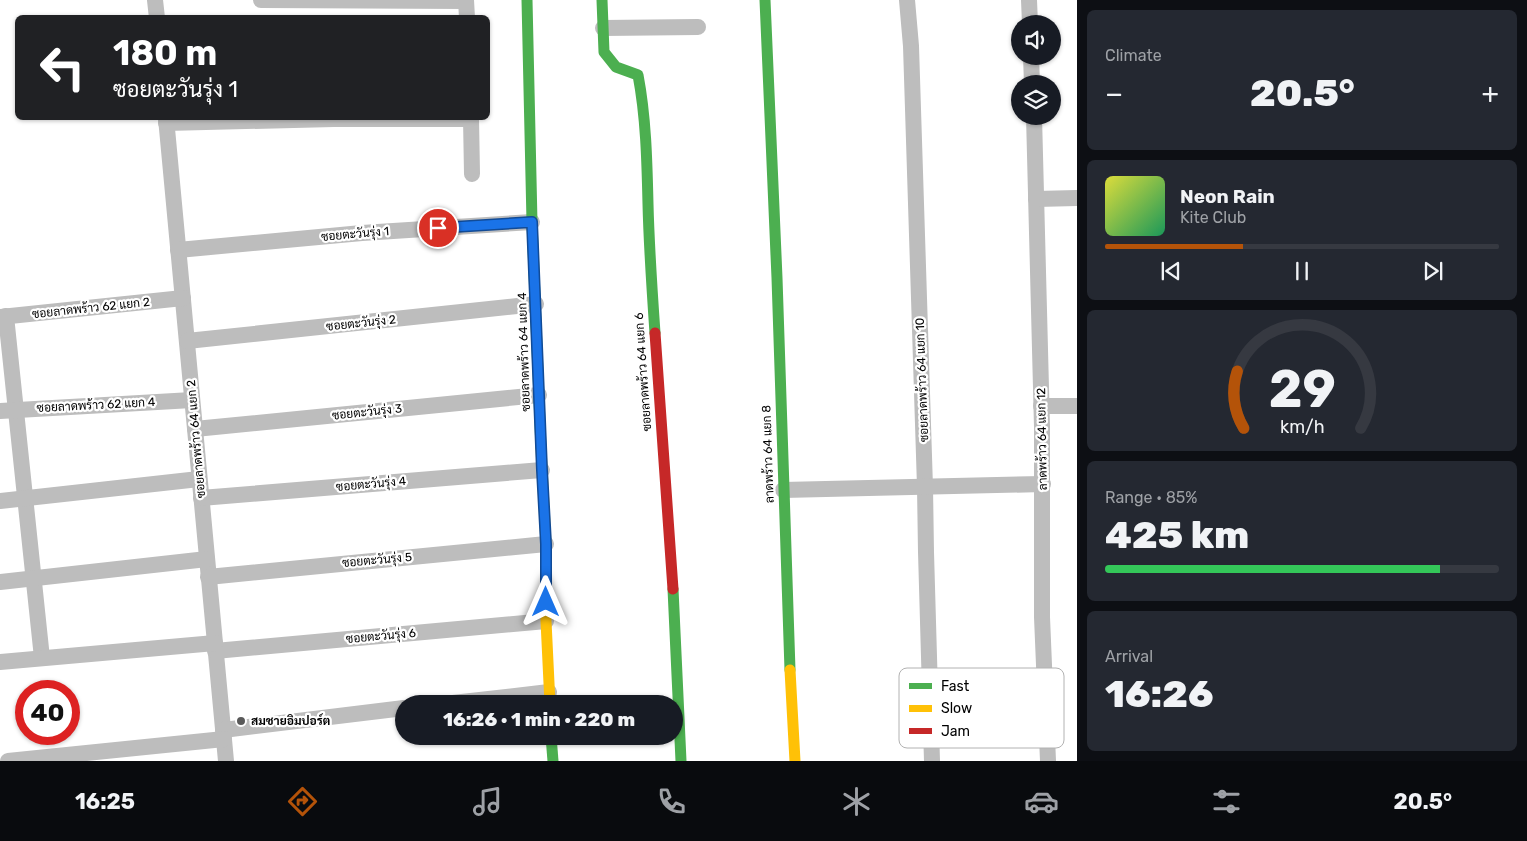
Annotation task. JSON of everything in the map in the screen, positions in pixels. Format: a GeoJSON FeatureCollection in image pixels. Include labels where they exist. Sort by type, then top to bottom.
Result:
{"type":"FeatureCollection","features":[{"type":"Feature","properties":{"kind":"street"},"geometry":{"type":"LineString","coordinates":[[155,0],[157,15]]}},
{"type":"Feature","properties":{"kind":"street"},"geometry":{"type":"LineString","coordinates":[[261,0],[466,6]]}},
{"type":"Feature","properties":{"kind":"street","name":"ซอยลาดพร้าว 64 แยก 4"},"geometry":{"type":"LineString","coordinates":[[527,0],[532,222],[546,544],[549,695]]}},
{"type":"Feature","properties":{"kind":"street","name":"ซอยลาดพร้าว 64 แยก 6"},"geometry":{"type":"LineString","coordinates":[[602,0],[604,52],[616,67],[638,75],[642,94],[646,140],[650,266],[674,610],[680,761]]}},
{"type":"Feature","properties":{"kind":"street","name":"ลาดพร้าว 64 แยก 8"},"geometry":{"type":"LineString","coordinates":[[765,0],[795,761]]}},
{"type":"Feature","properties":{"kind":"street","name":"ซอยลาดพร้าว 64 แยก 10"},"geometry":{"type":"LineString","coordinates":[[907,0],[911,46],[929,668]]}},
{"type":"Feature","properties":{"kind":"street"},"geometry":{"type":"LineString","coordinates":[[1029,0],[1030,15]]}},
{"type":"Feature","properties":{"kind":"street"},"geometry":{"type":"LineString","coordinates":[[603,28],[698,27]]}},
{"type":"Feature","properties":{"kind":"street","name":"ซอยลาดพร้าว 64 แยก 2"},"geometry":{"type":"LineString","coordinates":[[166,120],[226,761]]}},
{"type":"Feature","properties":{"kind":"street"},"geometry":{"type":"LineString","coordinates":[[471,120],[472,174]]}},
{"type":"Feature","properties":{"kind":"street","name":"ลาดพร้าว 64 แยก 12"},"geometry":{"type":"LineString","coordinates":[[1034,125],[1042,406],[1042,616],[1044,668]]}},
{"type":"Feature","properties":{"kind":"street"},"geometry":{"type":"LineString","coordinates":[[1036,200],[1077,198]]}},
{"type":"Feature","properties":{"kind":"street","name":"ซอยตะวันรุ่ง 1"},"geometry":{"type":"LineString","coordinates":[[178,250],[362,233],[532,222]]}},
{"type":"Feature","properties":{"kind":"street","name":"ซอยลาดพร้าว 62 แยก 2"},"geometry":{"type":"LineString","coordinates":[[3,316],[183,298]]}},
{"type":"Feature","properties":{"kind":"street","name":"ซอยตะวันรุ่ง 2"},"geometry":{"type":"LineString","coordinates":[[187,341],[536,304]]}},
{"type":"Feature","properties":{"kind":"street"},"geometry":{"type":"LineString","coordinates":[[3,316],[8,410],[25,498],[42,658]]}},
{"type":"Feature","properties":{"kind":"street","name":"ซอยตะวันรุ่ง 3"},"geometry":{"type":"LineString","coordinates":[[195,429],[539,396]]}},
{"type":"Feature","properties":{"kind":"street","name":"ซอยลาดพร้าว 62 แยก 4"},"geometry":{"type":"LineString","coordinates":[[8,410],[192,400]]}},
{"type":"Feature","properties":{"kind":"street"},"geometry":{"type":"LineString","coordinates":[[1042,406],[1077,406]]}},
{"type":"Feature","properties":{"kind":"street","name":"ซอยตะวันรุ่ง 4"},"geometry":{"type":"LineString","coordinates":[[201,498],[542,470]]}},
{"type":"Feature","properties":{"kind":"street"},"geometry":{"type":"LineString","coordinates":[[0,501],[200,479]]}},
{"type":"Feature","properties":{"kind":"street"},"geometry":{"type":"LineString","coordinates":[[783,490],[1043,484]]}},
{"type":"Feature","properties":{"kind":"street","name":"ซอยตะวันรุ่ง 5"},"geometry":{"type":"LineString","coordinates":[[208,577],[546,544]]}},
{"type":"Feature","properties":{"kind":"street"},"geometry":{"type":"LineString","coordinates":[[0,582],[207,559]]}},
{"type":"Feature","properties":{"kind":"street","name":"ซอยตะวันรุ่ง 6"},"geometry":{"type":"LineString","coordinates":[[0,662],[546,621]]}},
{"type":"Feature","properties":{"kind":"street"},"geometry":{"type":"LineString","coordinates":[[8,761],[223,734],[395,709]]}},
{"type":"Feature","properties":{"kind":"street"},"geometry":{"type":"LineString","coordinates":[[552,745],[553,761]]}},
{"type":"Feature","properties":{"kind":"street","name":"ซอยลาดพร้าว 64 แยก 10"},"geometry":{"type":"LineString","coordinates":[[932,748],[932,761]]}},
{"type":"Feature","properties":{"kind":"street","name":"ลาดพร้าว 64 แยก 12"},"geometry":{"type":"LineString","coordinates":[[1047,748],[1048,761]]}},
{"type":"Feature","properties":{"kind":"traffic: fast"},"geometry":{"type":"LineString","coordinates":[[527,0],[532,222],[541,448]]}},
{"type":"Feature","properties":{"kind":"traffic: fast"},"geometry":{"type":"LineString","coordinates":[[602,0],[604,52],[616,67],[638,75],[641,91],[646,139],[655,333]]}},
{"type":"Feature","properties":{"kind":"traffic: fast"},"geometry":{"type":"LineString","coordinates":[[765,0],[777,278],[790,670]]}},
{"type":"Feature","properties":{"kind":"traffic: fast"},"geometry":{"type":"LineString","coordinates":[[673,589],[681,761]]}},
{"type":"Feature","properties":{"kind":"traffic: fast"},"geometry":{"type":"LineString","coordinates":[[552,745],[553,761]]}},
{"type":"Feature","properties":{"kind":"traffic: slow"},"geometry":{"type":"LineString","coordinates":[[541,448],[546,544],[546,621],[550,695]]}},
{"type":"Feature","properties":{"kind":"traffic: slow"},"geometry":{"type":"LineString","coordinates":[[790,670],[795,761]]}},
{"type":"Feature","properties":{"kind":"traffic: jam"},"geometry":{"type":"LineString","coordinates":[[655,333],[673,589]]}},
{"type":"Feature","properties":{"kind":"place","name":"สมชายอิมปอร์ต"},"geometry":{"type":"Point","coordinates":[241,721]}},
{"type":"Feature","properties":{"kind":"route"},"geometry":{"type":"LineString","coordinates":[[438,228],[532,222],[546,544],[546,602]]}}]}
